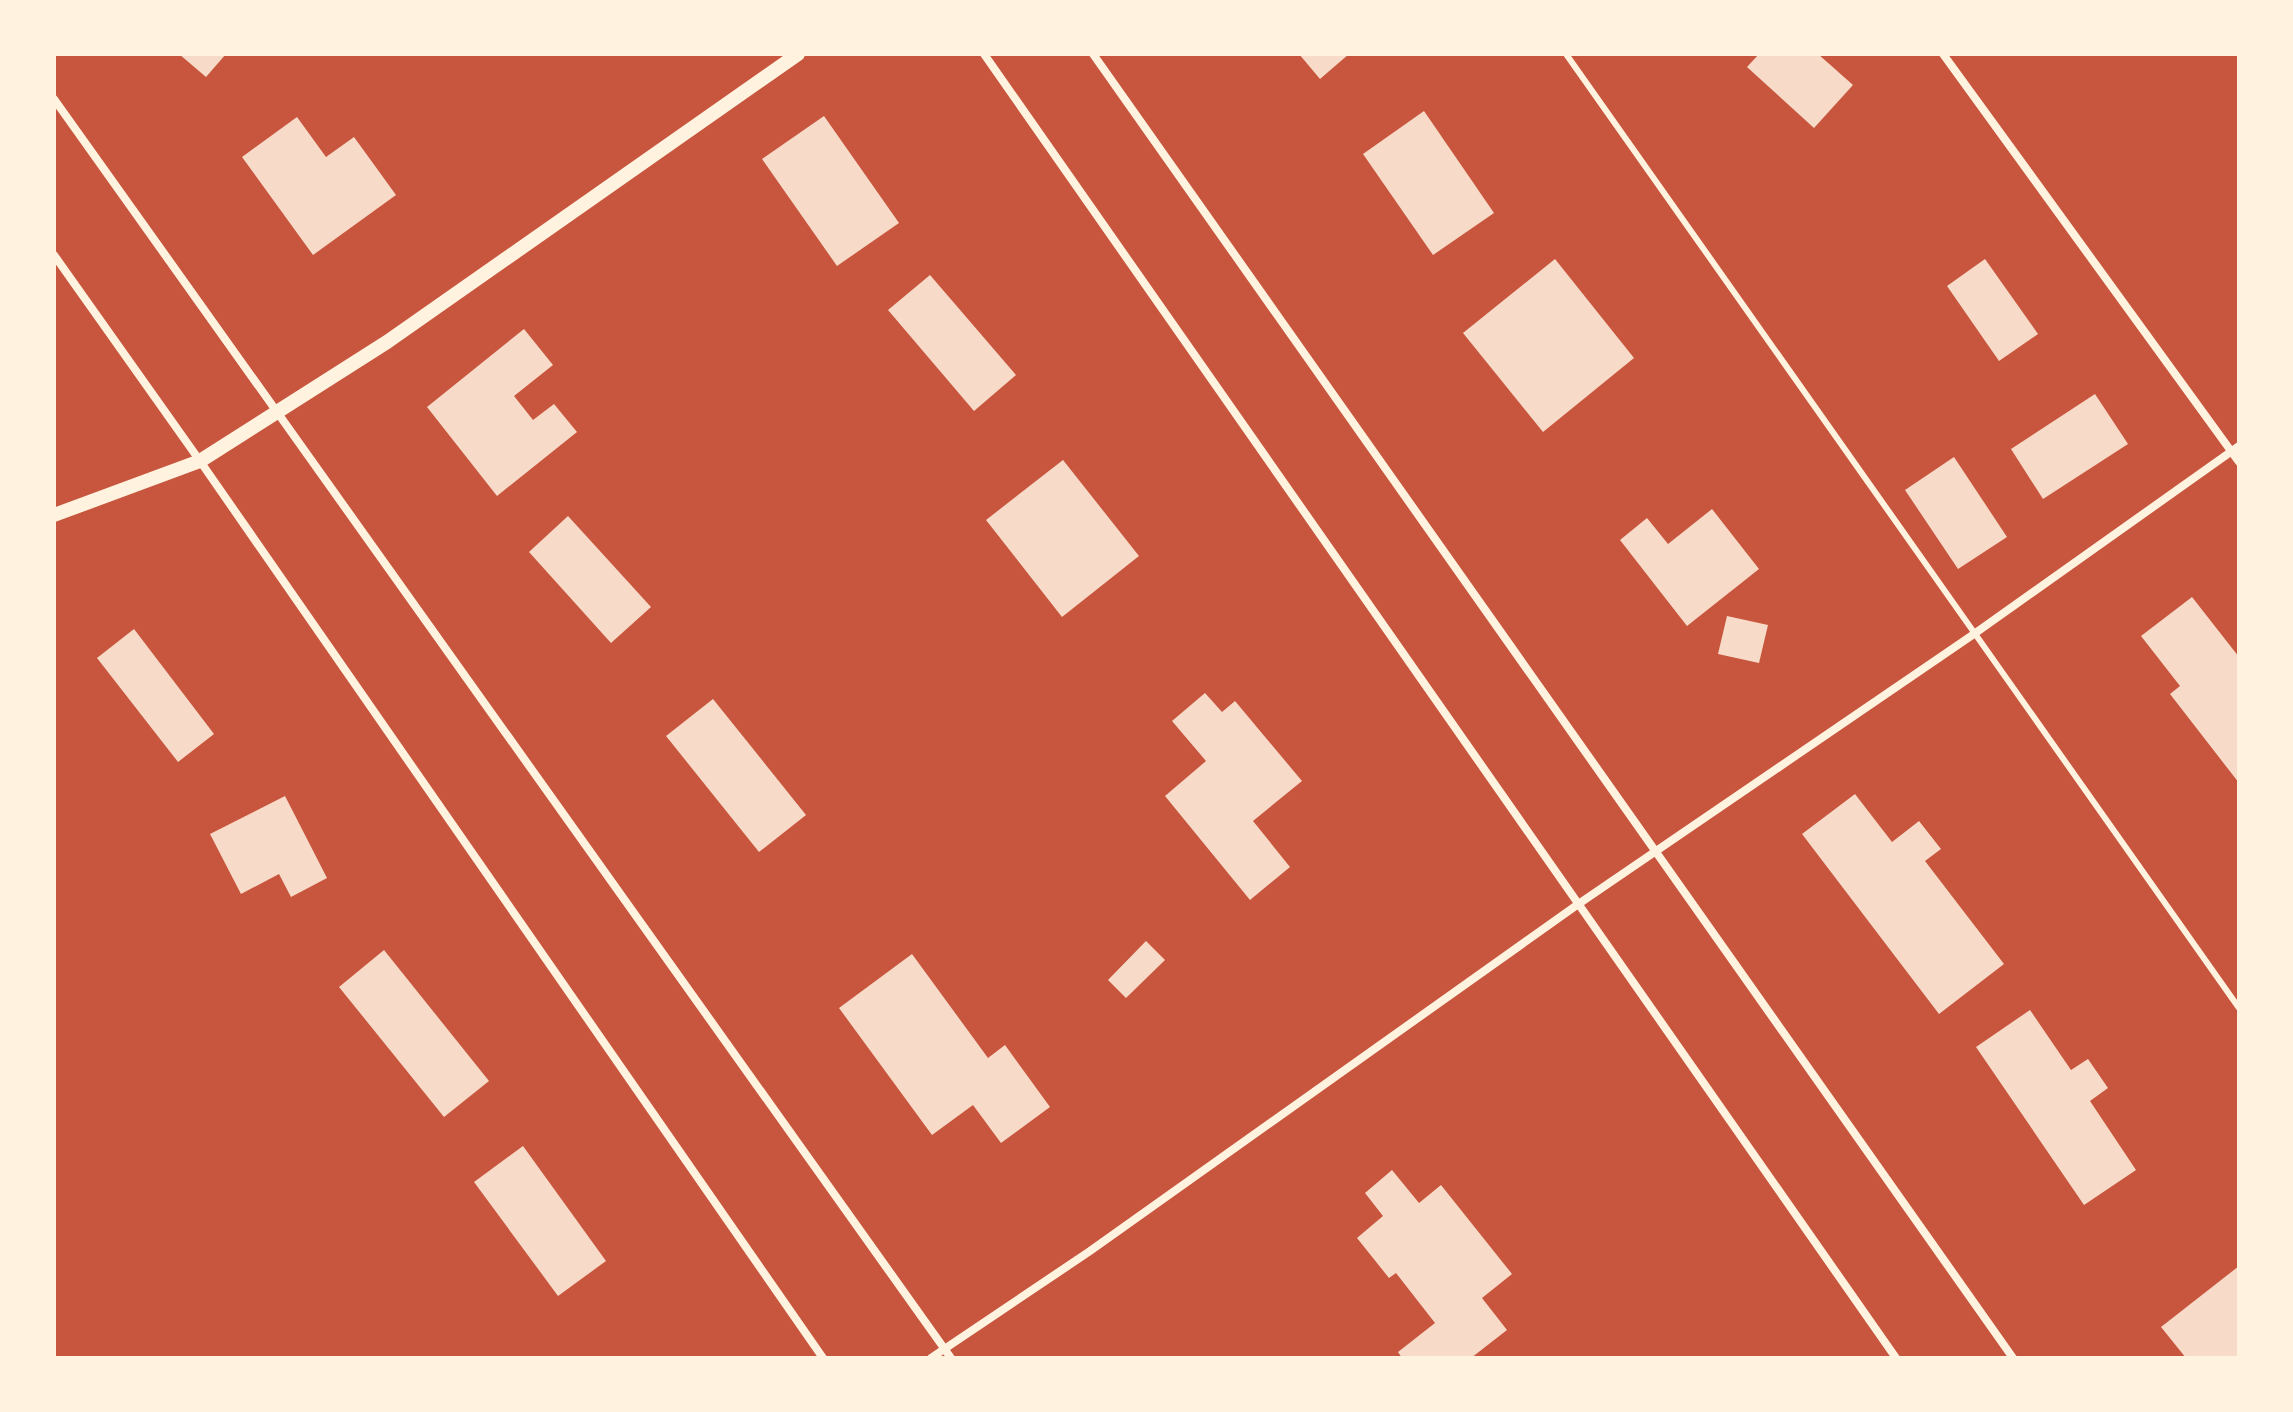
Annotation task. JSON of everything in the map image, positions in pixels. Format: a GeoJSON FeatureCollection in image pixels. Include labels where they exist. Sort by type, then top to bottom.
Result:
{"type":"FeatureCollection","features":[{"type":"Feature","properties":{"kind":"street"},"geometry":{"type":"LineString","coordinates":[[54,515],[200,461],[387,342],[798,54]]}},
{"type":"Feature","properties":{"kind":"street"},"geometry":{"type":"LineString","coordinates":[[984,54],[1896,1358]]}},
{"type":"Feature","properties":{"kind":"street"},"geometry":{"type":"LineString","coordinates":[[1093,54],[2013,1358]]}},
{"type":"Feature","properties":{"kind":"street"},"geometry":{"type":"LineString","coordinates":[[1943,54],[2235,448],[2239,462]]}},
{"type":"Feature","properties":{"kind":"street"},"geometry":{"type":"LineString","coordinates":[[54,99],[948,1354]]}},
{"type":"Feature","properties":{"kind":"street"},"geometry":{"type":"LineString","coordinates":[[54,255],[823,1358]]}},
{"type":"Feature","properties":{"kind":"street"},"geometry":{"type":"LineString","coordinates":[[931,1358],[948,1354],[1577,905],[1974,634],[2235,448]]}},
{"type":"Feature","properties":{"kind":"lane"},"geometry":{"type":"LineString","coordinates":[[1566,54],[2239,1008]]}},
{"type":"Feature","properties":{"kind":"building"},"geometry":{"type":"Polygon","coordinates":[[[179,54],[226,54],[206,77],[179,54]]]}},
{"type":"Feature","properties":{"kind":"building"},"geometry":{"type":"Polygon","coordinates":[[[1299,54],[1349,54],[1320,79],[1299,54]]]}},
{"type":"Feature","properties":{"kind":"building"},"geometry":{"type":"Polygon","coordinates":[[[1759,54],[1818,54],[1853,85],[1814,128],[1747,67],[1759,54]]]}},
{"type":"Feature","properties":{"kind":"building"},"geometry":{"type":"Polygon","coordinates":[[[1424,111],[1494,213],[1433,255],[1363,154],[1424,111]]]}},
{"type":"Feature","properties":{"kind":"building"},"geometry":{"type":"Polygon","coordinates":[[[824,116],[899,223],[837,266],[762,159],[824,116]]]}},
{"type":"Feature","properties":{"kind":"building"},"geometry":{"type":"Polygon","coordinates":[[[297,117],[326,157],[354,137],[396,195],[313,255],[242,157],[297,117]]]}},
{"type":"Feature","properties":{"kind":"building"},"geometry":{"type":"Polygon","coordinates":[[[1555,259],[1634,358],[1543,432],[1463,333],[1555,259]]]}},
{"type":"Feature","properties":{"kind":"building"},"geometry":{"type":"Polygon","coordinates":[[[1985,259],[2038,334],[1999,361],[1947,286],[1985,259]]]}},
{"type":"Feature","properties":{"kind":"building"},"geometry":{"type":"Polygon","coordinates":[[[930,275],[1016,375],[974,411],[888,310],[930,275]]]}},
{"type":"Feature","properties":{"kind":"building"},"geometry":{"type":"Polygon","coordinates":[[[524,329],[553,365],[514,396],[533,420],[554,404],[577,432],[497,496],[427,407],[524,329]]]}},
{"type":"Feature","properties":{"kind":"building"},"geometry":{"type":"Polygon","coordinates":[[[2095,394],[2128,444],[2043,499],[2011,449],[2095,394]]]}},
{"type":"Feature","properties":{"kind":"building"},"geometry":{"type":"Polygon","coordinates":[[[1954,457],[2007,537],[1958,569],[1905,490],[1954,457]]]}},
{"type":"Feature","properties":{"kind":"building"},"geometry":{"type":"Polygon","coordinates":[[[1063,460],[1139,556],[1062,617],[986,520],[1063,460]]]}},
{"type":"Feature","properties":{"kind":"building"},"geometry":{"type":"Polygon","coordinates":[[[1712,509],[1759,569],[1687,626],[1620,540],[1647,518],[1668,544],[1712,509]]]}},
{"type":"Feature","properties":{"kind":"building"},"geometry":{"type":"Polygon","coordinates":[[[568,516],[651,607],[611,643],[529,552],[568,516]]]}},
{"type":"Feature","properties":{"kind":"building"},"geometry":{"type":"Polygon","coordinates":[[[2192,597],[2239,657],[2239,783],[2170,694],[2180,686],[2141,636],[2192,597]]]}},
{"type":"Feature","properties":{"kind":"building"},"geometry":{"type":"Polygon","coordinates":[[[1727,616],[1768,625],[1759,663],[1718,654],[1727,616]]]}},
{"type":"Feature","properties":{"kind":"building"},"geometry":{"type":"Polygon","coordinates":[[[134,629],[214,734],[178,762],[97,658],[134,629]]]}},
{"type":"Feature","properties":{"kind":"building"},"geometry":{"type":"Polygon","coordinates":[[[1205,693],[1222,712],[1235,701],[1302,781],[1253,821],[1290,867],[1250,900],[1165,796],[1206,761],[1172,721],[1205,693]]]}},
{"type":"Feature","properties":{"kind":"building"},"geometry":{"type":"Polygon","coordinates":[[[713,699],[806,815],[759,852],[666,736],[713,699]]]}},
{"type":"Feature","properties":{"kind":"building"},"geometry":{"type":"Polygon","coordinates":[[[1855,794],[1892,842],[1919,821],[1941,849],[1925,861],[2004,964],[1939,1014],[1802,834],[1855,794]]]}},
{"type":"Feature","properties":{"kind":"building"},"geometry":{"type":"Polygon","coordinates":[[[285,796],[327,878],[291,897],[279,874],[241,894],[210,834],[285,796]]]}},
{"type":"Feature","properties":{"kind":"building"},"geometry":{"type":"Polygon","coordinates":[[[1146,941],[1165,960],[1126,998],[1108,980],[1146,941]]]}},
{"type":"Feature","properties":{"kind":"building"},"geometry":{"type":"Polygon","coordinates":[[[384,950],[489,1081],[444,1117],[339,987],[384,950]]]}},
{"type":"Feature","properties":{"kind":"building"},"geometry":{"type":"Polygon","coordinates":[[[912,954],[988,1058],[1005,1045],[1050,1107],[1001,1143],[973,1105],[932,1135],[839,1008],[912,954]]]}},
{"type":"Feature","properties":{"kind":"building"},"geometry":{"type":"Polygon","coordinates":[[[2030,1010],[2071,1070],[2088,1059],[2108,1088],[2090,1101],[2136,1170],[2084,1205],[1976,1047],[2030,1010]]]}},
{"type":"Feature","properties":{"kind":"building"},"geometry":{"type":"Polygon","coordinates":[[[523,1146],[606,1261],[558,1296],[474,1182],[523,1146]]]}},
{"type":"Feature","properties":{"kind":"building"},"geometry":{"type":"Polygon","coordinates":[[[1392,1170],[1419,1203],[1441,1185],[1512,1274],[1482,1298],[1507,1330],[1471,1358],[1402,1358],[1398,1352],[1435,1323],[1396,1273],[1389,1278],[1357,1238],[1383,1216],[1365,1193],[1392,1170]]]}},
{"type":"Feature","properties":{"kind":"building"},"geometry":{"type":"Polygon","coordinates":[[[2239,1266],[2239,1358],[2186,1358],[2161,1327],[2239,1266]]]}}]}
